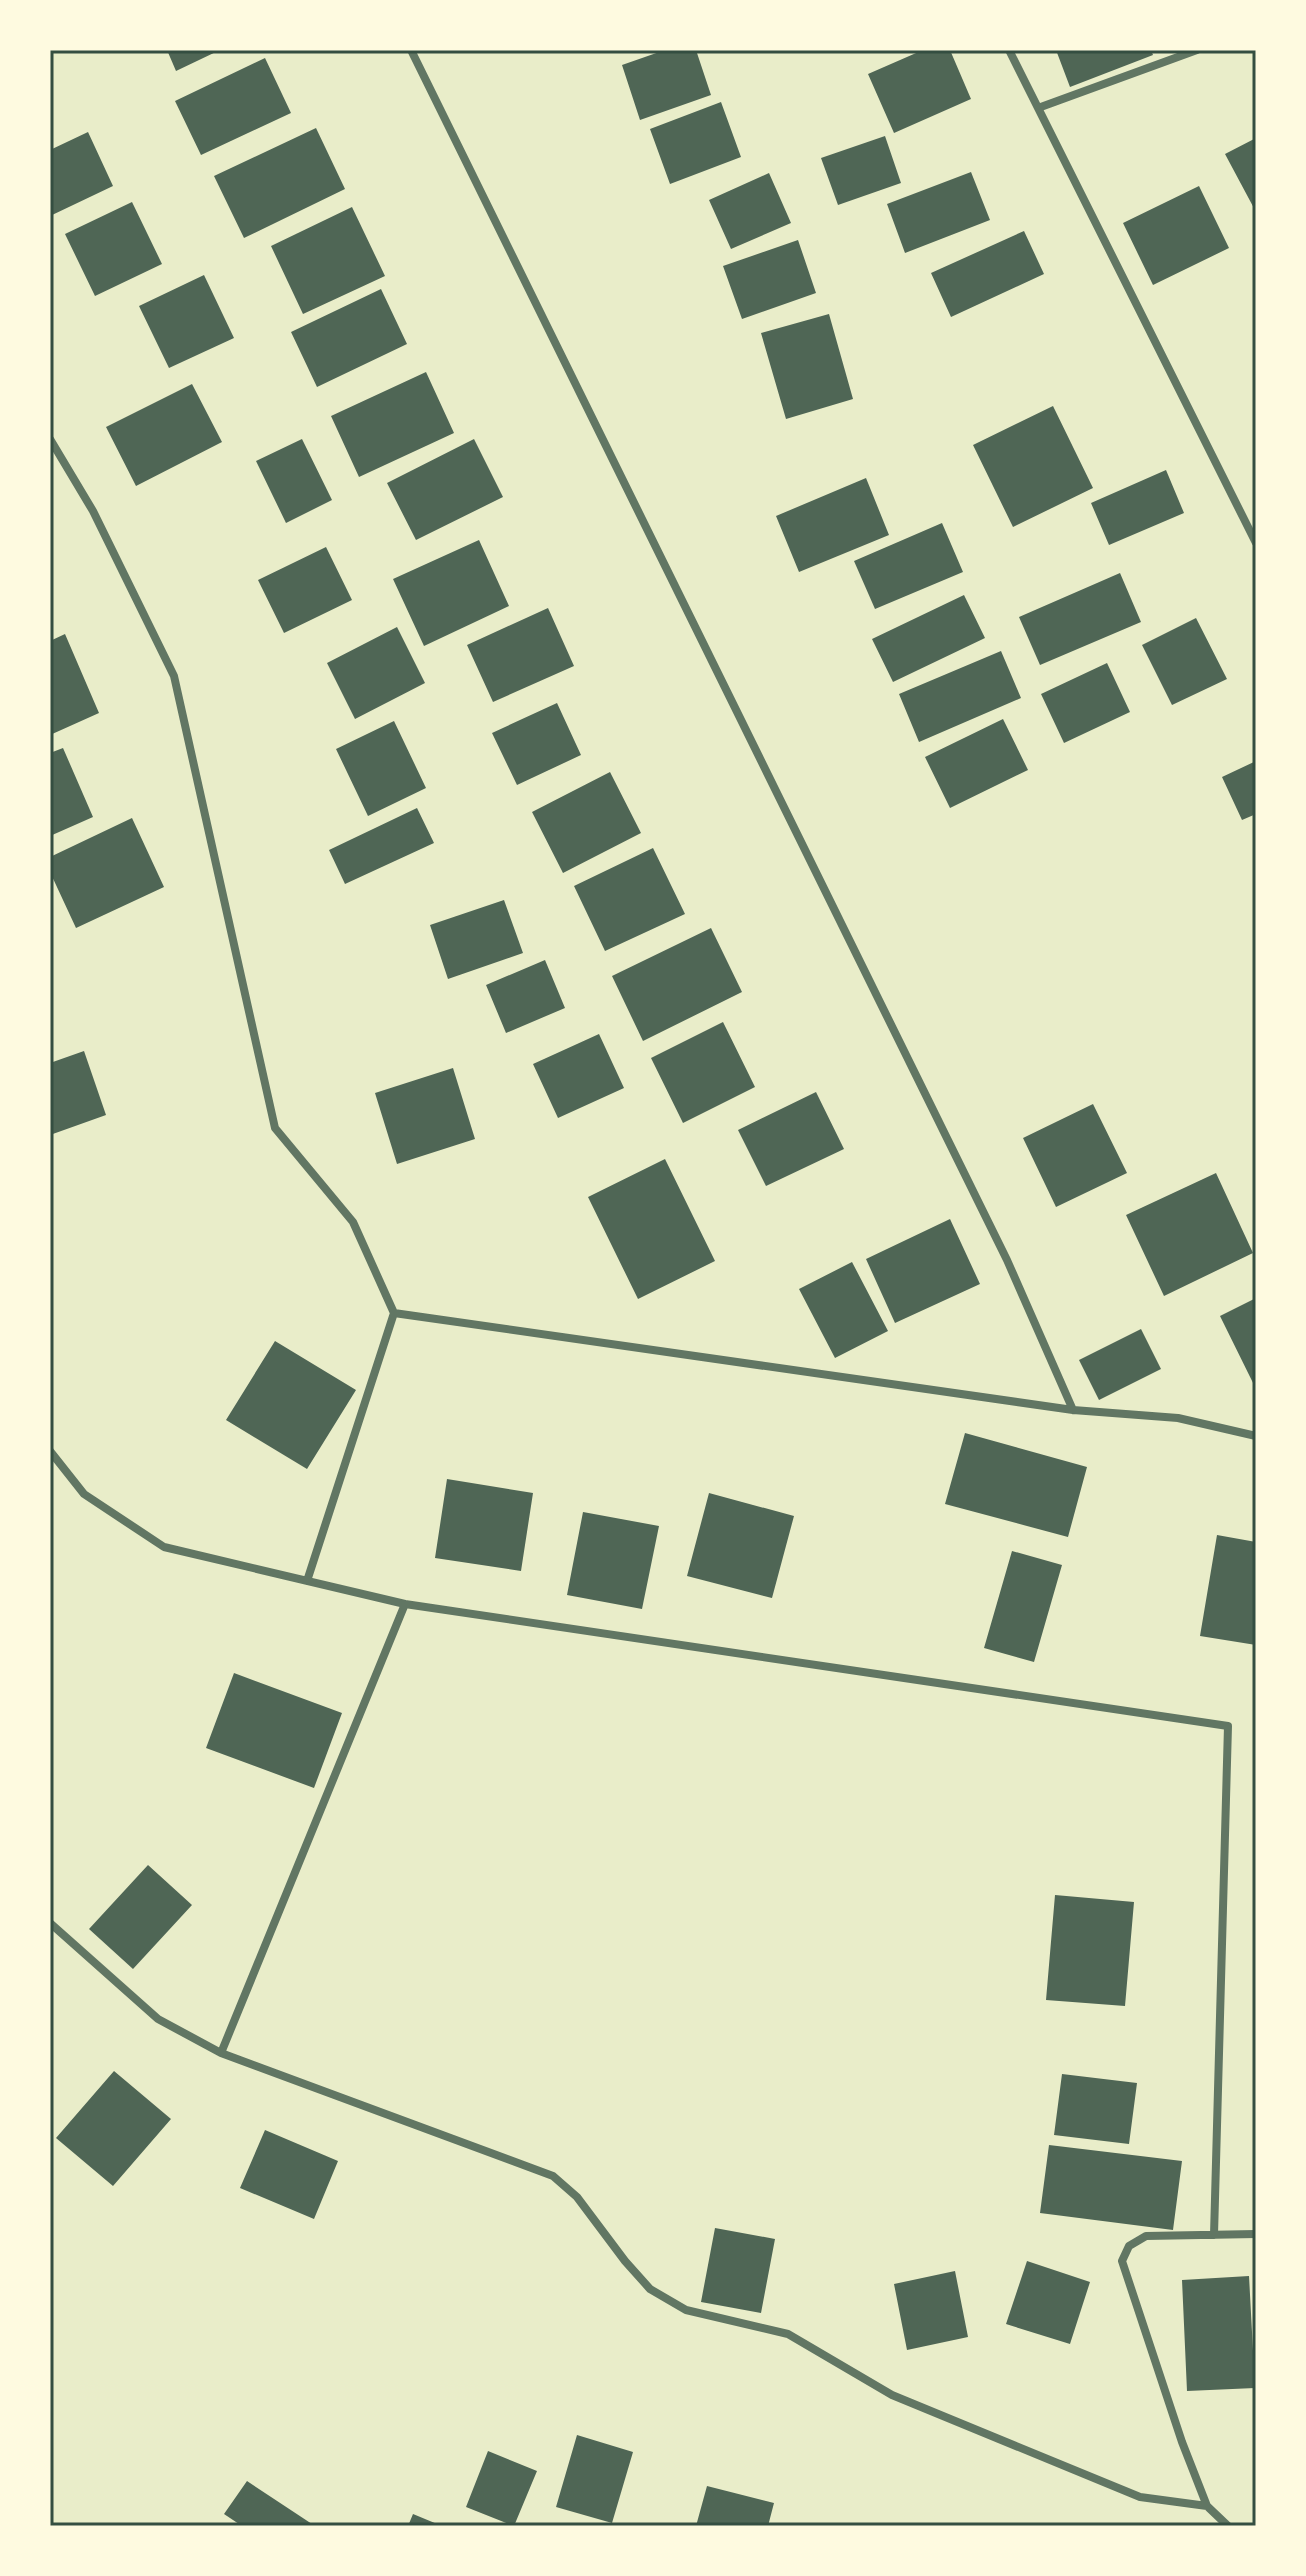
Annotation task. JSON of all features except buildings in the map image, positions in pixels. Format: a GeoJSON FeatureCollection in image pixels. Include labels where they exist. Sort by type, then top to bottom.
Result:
{"type":"FeatureCollection","features":[{"type":"Feature","properties":{"kind":"street"},"geometry":{"type":"LineString","coordinates":[[411,50],[1000,1246],[1073,1410]]}},
{"type":"Feature","properties":{"kind":"street"},"geometry":{"type":"LineString","coordinates":[[1009,50],[1256,543]]}},
{"type":"Feature","properties":{"kind":"street"},"geometry":{"type":"LineString","coordinates":[[1038,108],[1197,50]]}},
{"type":"Feature","properties":{"kind":"street"},"geometry":{"type":"LineString","coordinates":[[50,439],[93,511],[174,676],[275,1128],[353,1222],[394,1313],[307,1581]]}},
{"type":"Feature","properties":{"kind":"street"},"geometry":{"type":"LineString","coordinates":[[394,1313],[1073,1410],[1178,1418],[1256,1436]]}},
{"type":"Feature","properties":{"kind":"street"},"geometry":{"type":"LineString","coordinates":[[50,1451],[84,1494],[164,1547],[405,1604],[1228,1726],[1214,2235]]}},
{"type":"Feature","properties":{"kind":"street"},"geometry":{"type":"LineString","coordinates":[[221,2053],[405,1604]]}},
{"type":"Feature","properties":{"kind":"street"},"geometry":{"type":"LineString","coordinates":[[50,1923],[158,2019],[221,2053],[553,2176],[577,2197],[650,2289],[686,2310],[788,2334],[892,2395],[1140,2497],[1207,2506]]}},
{"type":"Feature","properties":{"kind":"street"},"geometry":{"type":"LineString","coordinates":[[1228,2526],[1207,2506],[1182,2442],[1122,2261],[1129,2246],[1146,2236],[1256,2234]]}}]}
